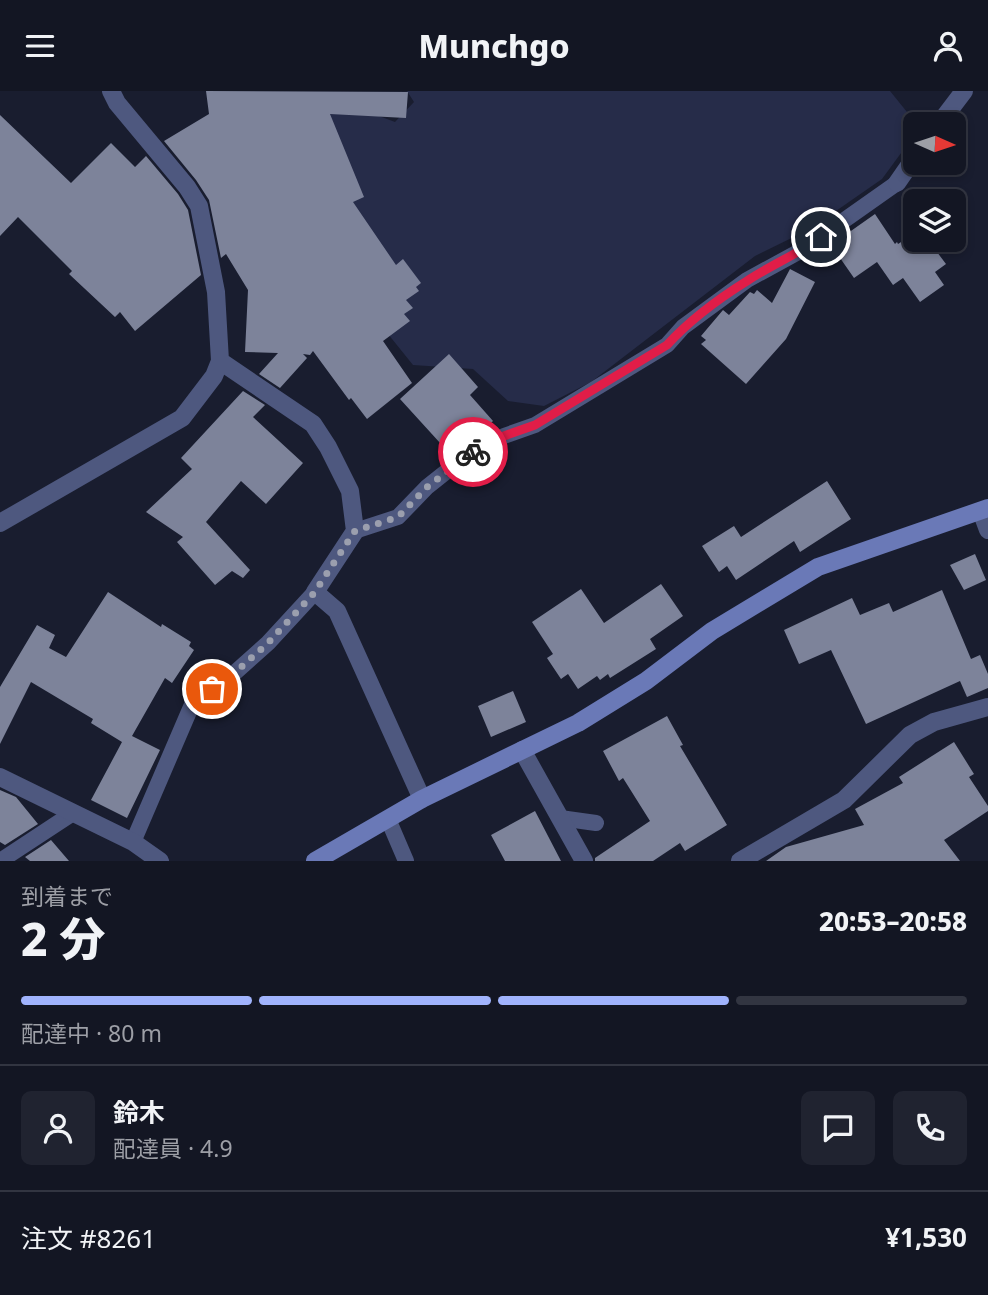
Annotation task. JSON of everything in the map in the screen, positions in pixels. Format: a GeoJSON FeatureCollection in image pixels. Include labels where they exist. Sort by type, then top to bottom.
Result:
{"type":"FeatureCollection","features":[{"type":"Feature","properties":{"kind":"street"},"geometry":{"type":"LineString","coordinates":[[0,523],[182,418],[214,376],[220,361],[216,292],[199,206],[187,187],[117,103],[111,91]]}},
{"type":"Feature","properties":{"kind":"street"},"geometry":{"type":"LineString","coordinates":[[949,112],[964,91]]}},
{"type":"Feature","properties":{"kind":"street"},"geometry":{"type":"LineString","coordinates":[[897,183],[903,174]]}},
{"type":"Feature","properties":{"kind":"street"},"geometry":{"type":"LineString","coordinates":[[220,361],[313,424],[350,491],[355,531],[314,593],[337,611],[422,799]]}},
{"type":"Feature","properties":{"kind":"street"},"geometry":{"type":"LineString","coordinates":[[315,861],[422,799],[578,723],[646,681],[712,631],[818,567],[985,509],[988,530]]}},
{"type":"Feature","properties":{"kind":"street"},"geometry":{"type":"LineString","coordinates":[[740,861],[845,800],[910,735],[934,722],[988,706]]}},
{"type":"Feature","properties":{"kind":"street"},"geometry":{"type":"LineString","coordinates":[[522,750],[584,861]]}},
{"type":"Feature","properties":{"kind":"street"},"geometry":{"type":"LineString","coordinates":[[0,776],[133,842],[160,861]]}},
{"type":"Feature","properties":{"kind":"lane"},"geometry":{"type":"LineString","coordinates":[[355,531],[398,517],[427,487],[466,456],[504,436],[535,425],[667,345],[683,327],[747,280],[803,250],[897,183]]}},
{"type":"Feature","properties":{"kind":"lane"},"geometry":{"type":"LineString","coordinates":[[133,842],[194,700],[230,677],[268,643],[314,593]]}},
{"type":"Feature","properties":{"kind":"lane"},"geometry":{"type":"LineString","coordinates":[[0,861],[73,813]]}},
{"type":"Feature","properties":{"kind":"lane"},"geometry":{"type":"LineString","coordinates":[[560,818],[596,823]]}},
{"type":"Feature","properties":{"kind":"lane"},"geometry":{"type":"LineString","coordinates":[[388,819],[406,861]]}},
{"type":"Feature","properties":{"kind":"shaded area"},"geometry":{"type":"Polygon","coordinates":[[[407,91],[890,91],[907,112],[903,112],[903,150],[882,179],[810,229],[755,256],[591,382],[544,406],[508,401],[473,369],[413,365],[388,334],[344,228],[320,94],[395,122],[414,102],[407,91]]]}},
{"type":"Feature","properties":{"kind":"building"},"geometry":{"type":"Polygon","coordinates":[[[206,91],[408,92],[406,118],[330,114],[364,197],[353,202],[396,265],[403,259],[421,283],[416,287],[419,291],[406,300],[413,308],[404,314],[410,321],[383,341],[412,383],[367,419],[351,398],[349,400],[313,351],[310,355],[303,354],[307,358],[280,388],[259,374],[278,353],[245,352],[248,290],[226,254],[221,258],[209,200],[164,141],[209,114],[206,91]]]}},
{"type":"Feature","properties":{"kind":"building"},"geometry":{"type":"Polygon","coordinates":[[[0,115],[71,183],[111,143],[135,167],[146,156],[188,210],[201,275],[135,331],[120,312],[115,317],[69,274],[72,271],[18,217],[0,236],[0,115]]]}},
{"type":"Feature","properties":{"kind":"building"},"geometry":{"type":"Polygon","coordinates":[[[875,214],[895,244],[903,241],[903,252],[937,252],[946,264],[935,272],[944,285],[920,302],[903,278],[893,285],[877,262],[854,278],[831,245],[875,214]]]}},
{"type":"Feature","properties":{"kind":"building"},"geometry":{"type":"Polygon","coordinates":[[[790,269],[815,282],[786,339],[746,384],[701,344],[706,340],[701,336],[723,310],[729,315],[750,292],[754,294],[757,290],[772,303],[790,269]]]}},
{"type":"Feature","properties":{"kind":"building"},"geometry":{"type":"Polygon","coordinates":[[[449,354],[478,387],[470,395],[493,421],[471,442],[451,455],[400,399],[449,354]]]}},
{"type":"Feature","properties":{"kind":"building"},"geometry":{"type":"Polygon","coordinates":[[[243,391],[265,405],[253,417],[303,463],[266,504],[241,481],[206,522],[250,570],[243,578],[232,571],[215,585],[177,542],[183,537],[146,512],[192,469],[181,458],[243,391]]]}},
{"type":"Feature","properties":{"kind":"building"},"geometry":{"type":"Polygon","coordinates":[[[827,481],[851,519],[800,552],[794,541],[736,580],[727,566],[719,572],[702,546],[734,526],[741,537],[827,481]]]}},
{"type":"Feature","properties":{"kind":"building"},"geometry":{"type":"Polygon","coordinates":[[[975,554],[986,580],[964,590],[950,565],[975,554]]]}},
{"type":"Feature","properties":{"kind":"building"},"geometry":{"type":"Polygon","coordinates":[[[661,584],[683,616],[650,639],[656,649],[610,678],[608,674],[600,680],[597,676],[578,689],[568,674],[561,679],[547,658],[553,654],[532,622],[581,589],[604,623],[661,584]]]}},
{"type":"Feature","properties":{"kind":"building"},"geometry":{"type":"Polygon","coordinates":[[[942,590],[971,659],[980,655],[988,674],[988,688],[967,697],[960,681],[866,724],[831,650],[799,664],[784,630],[852,598],[860,615],[889,603],[893,612],[942,590]]]}},
{"type":"Feature","properties":{"kind":"building"},"geometry":{"type":"Polygon","coordinates":[[[108,592],[161,627],[162,624],[191,642],[189,646],[194,650],[172,683],[165,678],[132,736],[160,750],[127,818],[91,800],[122,742],[91,723],[93,719],[31,682],[0,744],[0,687],[37,625],[55,635],[49,648],[66,657],[108,592]]]}},
{"type":"Feature","properties":{"kind":"building"},"geometry":{"type":"Polygon","coordinates":[[[513,691],[526,722],[491,737],[478,706],[513,691]]]}},
{"type":"Feature","properties":{"kind":"building"},"geometry":{"type":"Polygon","coordinates":[[[667,716],[683,745],[680,746],[727,825],[685,851],[680,843],[653,861],[595,861],[595,858],[650,821],[623,778],[619,781],[603,751],[667,716]]]}},
{"type":"Feature","properties":{"kind":"building"},"geometry":{"type":"Polygon","coordinates":[[[954,742],[974,774],[969,777],[988,806],[988,811],[944,840],[960,861],[766,861],[786,847],[864,825],[855,809],[903,783],[899,777],[954,742]]]}},
{"type":"Feature","properties":{"kind":"building"},"geometry":{"type":"Polygon","coordinates":[[[0,790],[16,797],[38,824],[5,845],[0,842],[0,790]]]}},
{"type":"Feature","properties":{"kind":"building"},"geometry":{"type":"Polygon","coordinates":[[[535,811],[561,861],[505,861],[491,835],[535,811]]]}},
{"type":"Feature","properties":{"kind":"building"},"geometry":{"type":"Polygon","coordinates":[[[51,840],[69,861],[30,861],[25,857],[51,840]]]}},
{"type":"Feature","properties":{"kind":"way so far"},"geometry":{"type":"LineString","coordinates":[[212,689],[230,677],[268,643],[314,593],[355,531],[398,517],[427,487],[473,452]]}},
{"type":"Feature","properties":{"kind":"route"},"geometry":{"type":"LineString","coordinates":[[473,452],[504,436],[535,425],[667,345],[683,327],[747,280],[803,250],[821,237]]}}]}
